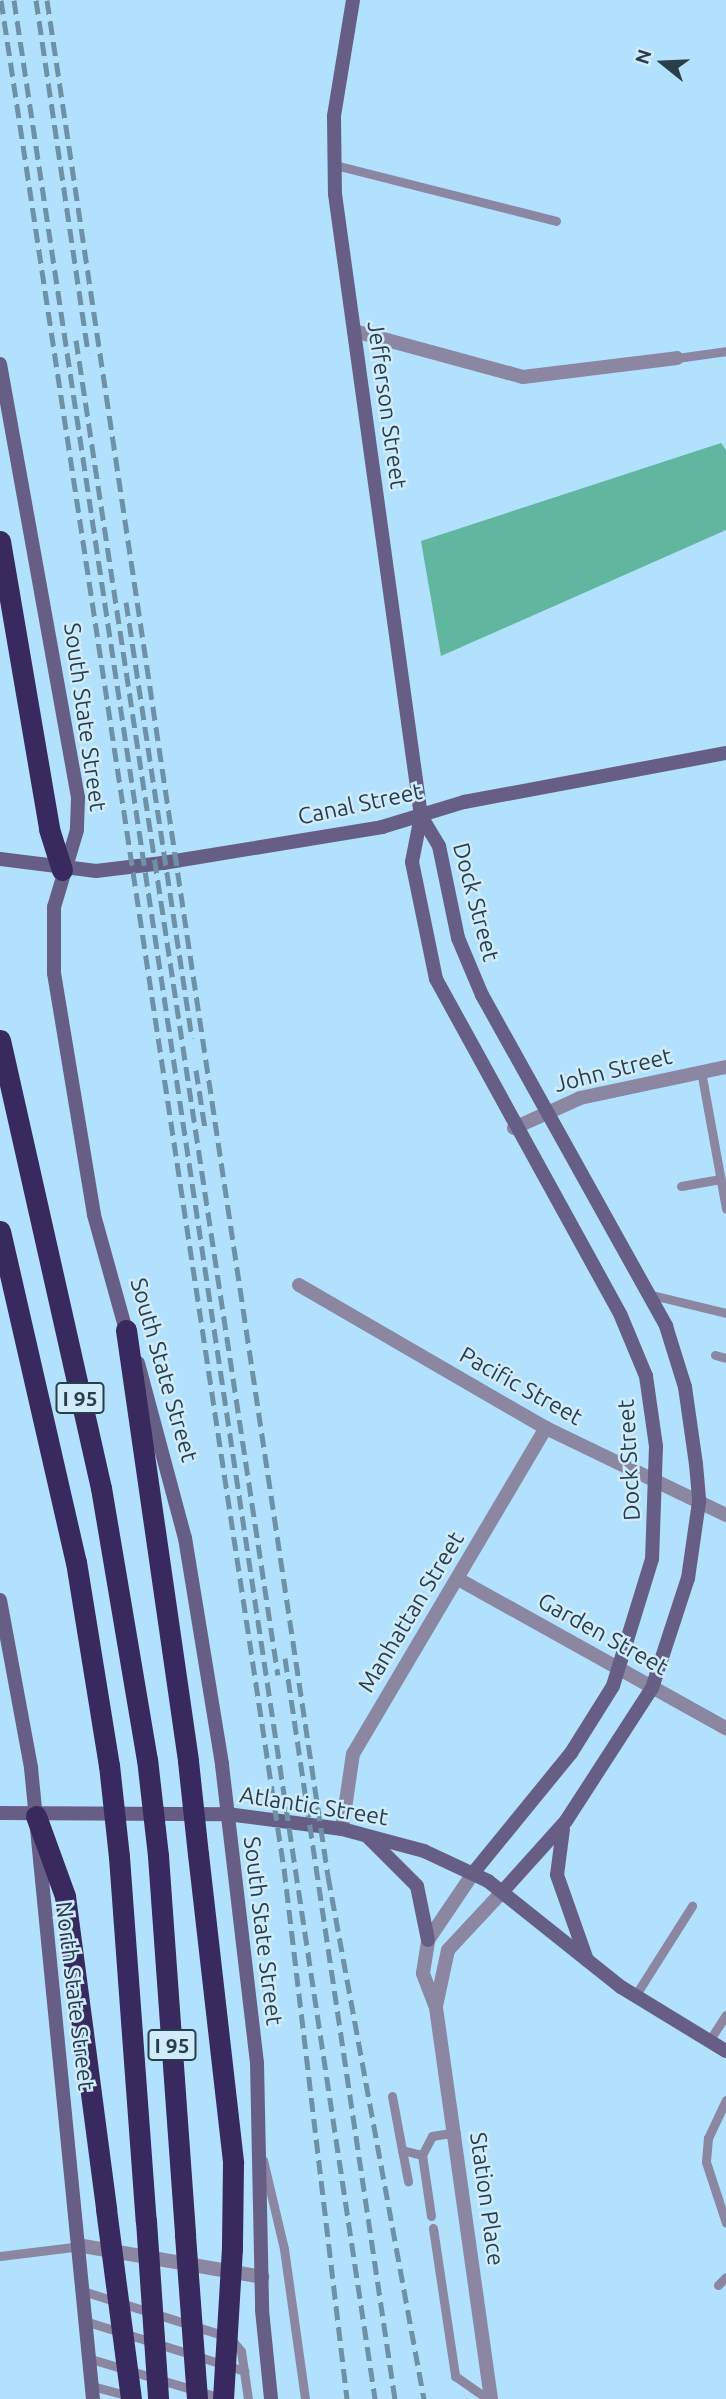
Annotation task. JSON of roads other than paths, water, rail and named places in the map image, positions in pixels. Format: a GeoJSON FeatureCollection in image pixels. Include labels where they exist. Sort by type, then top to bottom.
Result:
{"type":"FeatureCollection","features":[{"type":"Feature","properties":{"kind":"highway"},"geometry":{"type":"LineString","coordinates":[[0,541],[49,829],[62,870]]}},
{"type":"Feature","properties":{"kind":"highway","name":"I 95"},"geometry":{"type":"LineString","coordinates":[[0,1040],[101,1488],[147,1759],[158,1856],[197,2399]]}},
{"type":"Feature","properties":{"kind":"highway","name":"I 95"},"geometry":{"type":"LineString","coordinates":[[0,1231],[76,1562],[109,1765],[119,1857],[158,2399]]}},
{"type":"Feature","properties":{"kind":"highway"},"geometry":{"type":"LineString","coordinates":[[126,1330],[188,1760],[233,2163],[232,2249],[223,2399]]}},
{"type":"Feature","properties":{"kind":"highway"},"geometry":{"type":"LineString","coordinates":[[36,1816],[65,1896],[131,2399]]}},
{"type":"Feature","properties":{"kind":"street","name":"Jefferson Street"},"geometry":{"type":"LineString","coordinates":[[353,0],[334,116],[335,165],[354,331],[421,816]]}},
{"type":"Feature","properties":{"kind":"street"},"geometry":{"type":"LineString","coordinates":[[354,331],[523,377],[677,358]]}},
{"type":"Feature","properties":{"kind":"street","name":"South State Street"},"geometry":{"type":"LineString","coordinates":[[0,364],[73,761],[77,830],[62,870],[51,935],[59,1005],[94,1215],[126,1330],[152,1402],[185,1538],[227,1814],[262,2156],[262,2277],[271,2399]]}},
{"type":"Feature","properties":{"kind":"street","name":"Canal Street"},"geometry":{"type":"LineString","coordinates":[[0,859],[62,870],[163,863],[421,816],[464,802],[726,754]]}},
{"type":"Feature","properties":{"kind":"street","name":"Dock Street"},"geometry":{"type":"LineString","coordinates":[[421,816],[439,846],[470,970],[545,1112],[652,1295],[685,1387],[699,1502],[681,1612],[652,1688],[566,1821],[503,1891]]}},
{"type":"Feature","properties":{"kind":"street","name":"Dock Street"},"geometry":{"type":"LineString","coordinates":[[421,816],[412,862],[429,959],[514,1128],[637,1350],[650,1400],[657,1481],[649,1576],[620,1670],[586,1733],[474,1872]]}},
{"type":"Feature","properties":{"kind":"street","name":"John Street"},"geometry":{"type":"LineString","coordinates":[[514,1128],[545,1112],[701,1071],[726,1067]]}},
{"type":"Feature","properties":{"kind":"street","name":"Pacific Street"},"geometry":{"type":"LineString","coordinates":[[299,1285],[547,1429],[726,1515]]}},
{"type":"Feature","properties":{"kind":"street","name":"Manhattan Street"},"geometry":{"type":"LineString","coordinates":[[342,1829],[354,1754],[547,1429]]}},
{"type":"Feature","properties":{"kind":"street","name":"Garden Street"},"geometry":{"type":"LineString","coordinates":[[458,1578],[726,1728]]}},
{"type":"Feature","properties":{"kind":"street","name":"North State Street"},"geometry":{"type":"LineString","coordinates":[[0,1600],[36,1816],[40,1897],[83,2246],[93,2393]]}},
{"type":"Feature","properties":{"kind":"street","name":"Atlantic Street"},"geometry":{"type":"LineString","coordinates":[[0,1813],[36,1816],[227,1814],[364,1834],[474,1872],[503,1891],[588,1962],[635,1996],[726,2051]]}},
{"type":"Feature","properties":{"kind":"street"},"geometry":{"type":"LineString","coordinates":[[566,1821],[557,1875],[588,1962]]}},
{"type":"Feature","properties":{"kind":"street"},"geometry":{"type":"LineString","coordinates":[[364,1834],[417,1886],[428,1940]]}},
{"type":"Feature","properties":{"kind":"street","name":"Station Place"},"geometry":{"type":"LineString","coordinates":[[474,1872],[428,1940],[423,1973],[436,2006],[456,2132],[489,2399]]}},
{"type":"Feature","properties":{"kind":"street","name":"Station Place"},"geometry":{"type":"LineString","coordinates":[[436,2006],[449,1950],[503,1891]]}},
{"type":"Feature","properties":{"kind":"street"},"geometry":{"type":"LineString","coordinates":[[83,2246],[262,2277]]}},
{"type":"Feature","properties":{"kind":"lane"},"geometry":{"type":"LineString","coordinates":[[335,165],[556,221]]}},
{"type":"Feature","properties":{"kind":"lane"},"geometry":{"type":"LineString","coordinates":[[677,358],[726,351]]}},
{"type":"Feature","properties":{"kind":"lane"},"geometry":{"type":"LineString","coordinates":[[701,1071],[726,1209]]}},
{"type":"Feature","properties":{"kind":"lane"},"geometry":{"type":"LineString","coordinates":[[681,1186],[720,1179]]}},
{"type":"Feature","properties":{"kind":"lane"},"geometry":{"type":"LineString","coordinates":[[652,1295],[726,1313]]}},
{"type":"Feature","properties":{"kind":"lane"},"geometry":{"type":"LineString","coordinates":[[715,1355],[726,1358]]}},
{"type":"Feature","properties":{"kind":"lane"},"geometry":{"type":"LineString","coordinates":[[635,1996],[692,1906]]}},
{"type":"Feature","properties":{"kind":"lane"},"geometry":{"type":"LineString","coordinates":[[709,2041],[726,2015]]}},
{"type":"Feature","properties":{"kind":"lane"},"geometry":{"type":"LineString","coordinates":[[392,2096],[408,2181]]}},
{"type":"Feature","properties":{"kind":"lane"},"geometry":{"type":"LineString","coordinates":[[726,2100],[708,2138],[706,2162],[726,2223]]}},
{"type":"Feature","properties":{"kind":"lane"},"geometry":{"type":"LineString","coordinates":[[431,2216],[422,2155],[432,2136],[456,2132]]}},
{"type":"Feature","properties":{"kind":"lane"},"geometry":{"type":"LineString","coordinates":[[402,2150],[422,2155]]}},
{"type":"Feature","properties":{"kind":"lane"},"geometry":{"type":"LineString","coordinates":[[262,2156],[284,2249],[305,2399]]}},
{"type":"Feature","properties":{"kind":"lane"},"geometry":{"type":"LineString","coordinates":[[433,2228],[455,2376],[489,2399]]}},
{"type":"Feature","properties":{"kind":"lane"},"geometry":{"type":"LineString","coordinates":[[0,2256],[83,2246]]}},
{"type":"Feature","properties":{"kind":"lane"},"geometry":{"type":"LineString","coordinates":[[718,2285],[726,2277]]}},
{"type":"Feature","properties":{"kind":"lane"},"geometry":{"type":"LineString","coordinates":[[86,2292],[229,2337],[241,2351],[248,2399]]}},
{"type":"Feature","properties":{"kind":"lane"},"geometry":{"type":"LineString","coordinates":[[88,2322],[244,2371]]}},
{"type":"Feature","properties":{"kind":"lane"},"geometry":{"type":"LineString","coordinates":[[90,2359],[223,2399]]}},
{"type":"Feature","properties":{"kind":"lane"},"geometry":{"type":"LineString","coordinates":[[93,2393],[138,2399]]}},
{"type":"Feature","properties":{"kind":"railway"},"geometry":{"type":"LineString","coordinates":[[1,0],[284,1868],[347,2399]]}},
{"type":"Feature","properties":{"kind":"railway"},"geometry":{"type":"LineString","coordinates":[[14,0],[375,2399]]}},
{"type":"Feature","properties":{"kind":"railway"},"geometry":{"type":"LineString","coordinates":[[36,0],[88,353]]}},
{"type":"Feature","properties":{"kind":"railway"},"geometry":{"type":"LineString","coordinates":[[47,0],[328,1876],[424,2399]]}},
{"type":"Feature","properties":{"kind":"railway"},"geometry":{"type":"LineString","coordinates":[[76,340],[278,1675]]}},
{"type":"Feature","properties":{"kind":"railway"},"geometry":{"type":"LineString","coordinates":[[126,602],[192,1038]]}},
{"type":"Feature","properties":{"kind":"railway"},"geometry":{"type":"LineString","coordinates":[[196,1070],[205,1128]]}},
{"type":"Feature","properties":{"kind":"railway"},"geometry":{"type":"LineString","coordinates":[[285,1658],[395,2399]]}}]}
